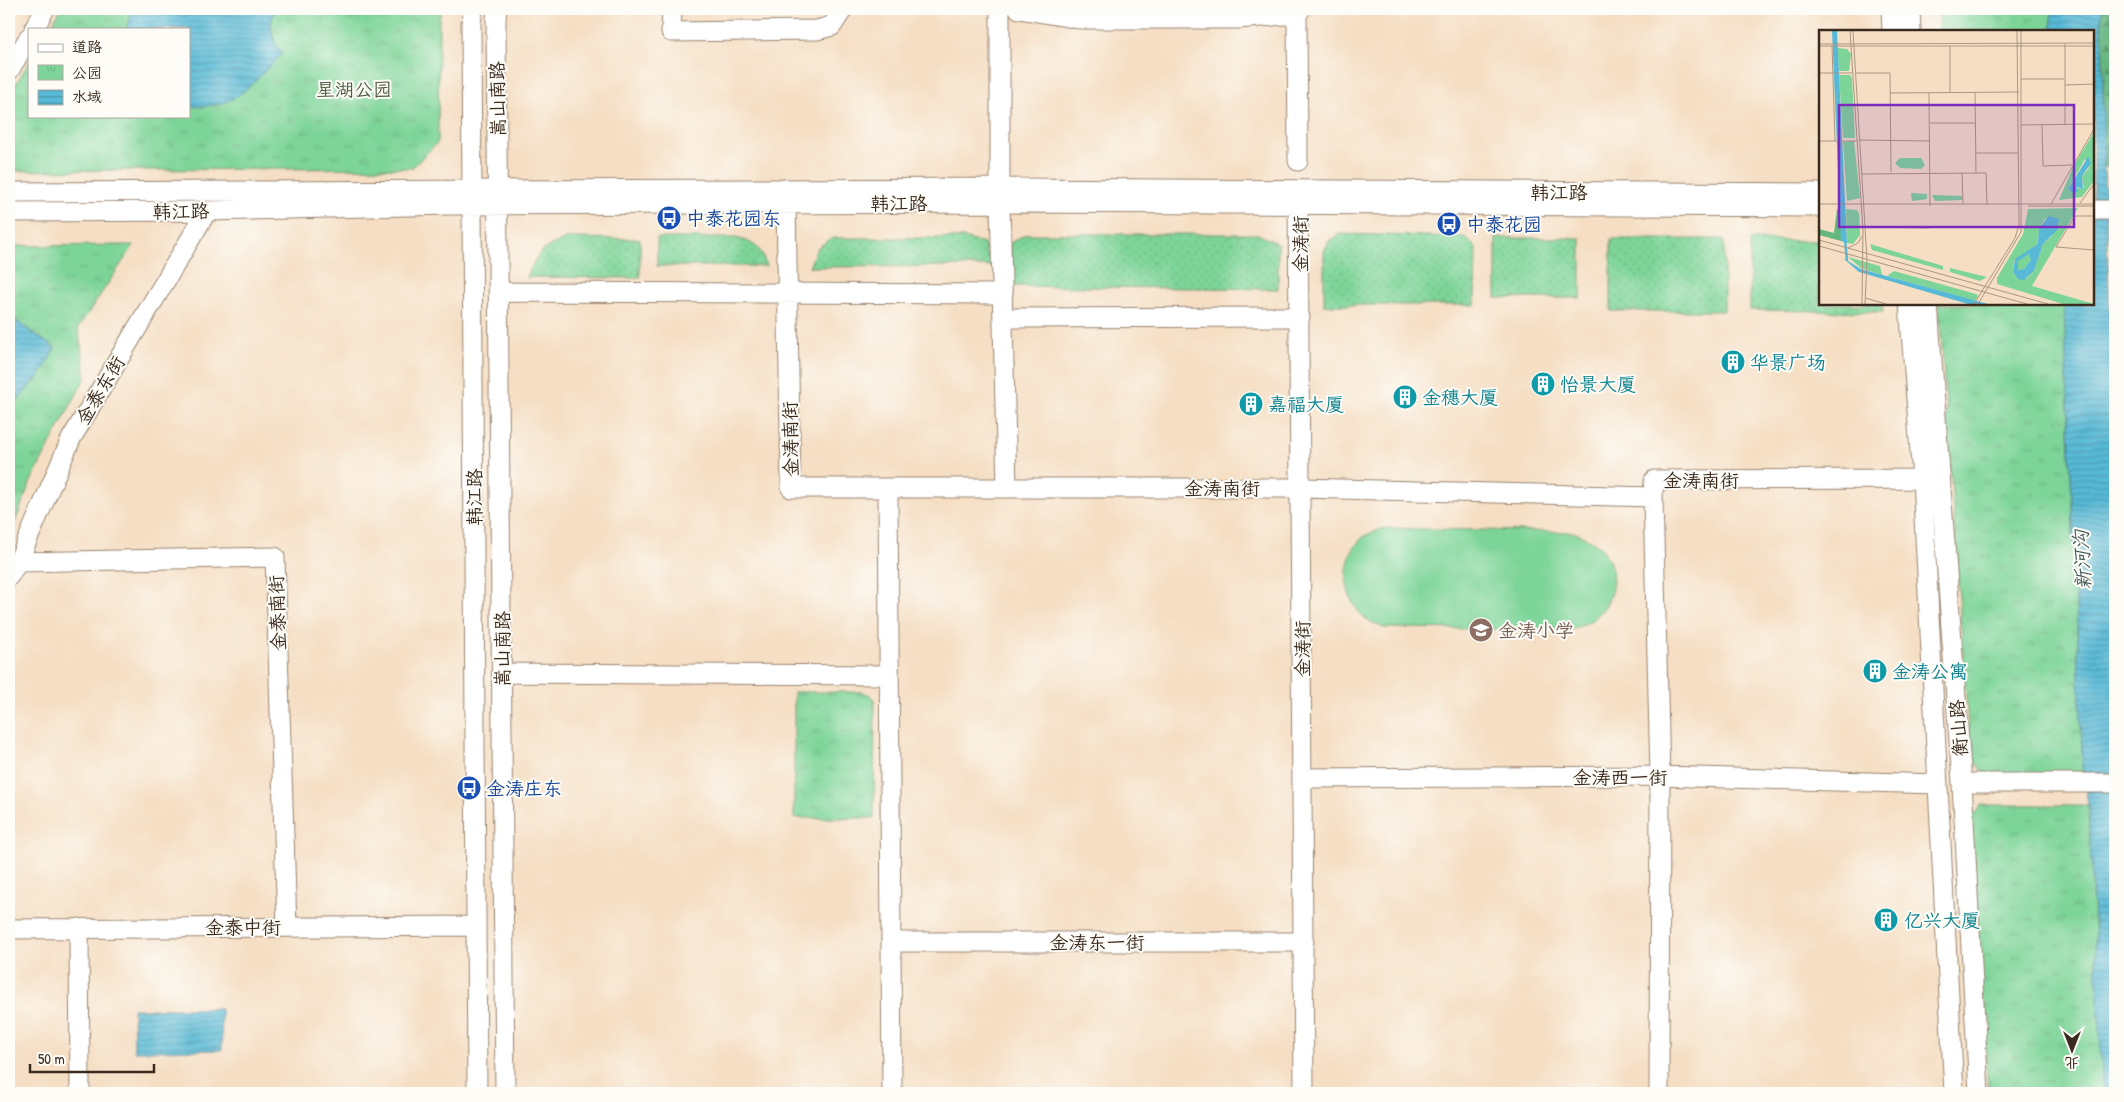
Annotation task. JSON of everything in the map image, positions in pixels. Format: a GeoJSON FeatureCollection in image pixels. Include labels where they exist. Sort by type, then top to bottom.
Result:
{"type":"FeatureCollection","features":[{"type":"Feature","properties":{"kind":"street"},"geometry":{"type":"LineString","coordinates":[[35,28],[45,9]]}},
{"type":"Feature","properties":{"kind":"street","name":"嵩山南路"},"geometry":{"type":"LineString","coordinates":[[472,197],[471,23],[473,9]]}},
{"type":"Feature","properties":{"kind":"street","name":"嵩山南路"},"geometry":{"type":"LineString","coordinates":[[497,9],[506,1093]]}},
{"type":"Feature","properties":{"kind":"street"},"geometry":{"type":"LineString","coordinates":[[672,9],[672,32],[817,30],[832,26],[843,9]]}},
{"type":"Feature","properties":{"kind":"street"},"geometry":{"type":"LineString","coordinates":[[1000,9],[1000,195],[1007,488]]}},
{"type":"Feature","properties":{"kind":"street"},"geometry":{"type":"LineString","coordinates":[[1019,9],[1079,19],[1238,19],[1299,11],[1298,161]]}},
{"type":"Feature","properties":{"kind":"street"},"geometry":{"type":"LineString","coordinates":[[1891,9],[1892,30]]}},
{"type":"Feature","properties":{"kind":"street"},"geometry":{"type":"LineString","coordinates":[[1910,9],[1911,30]]}},
{"type":"Feature","properties":{"kind":"street"},"geometry":{"type":"LineString","coordinates":[[9,71],[28,39]]}},
{"type":"Feature","properties":{"kind":"street","name":"韩江路"},"geometry":{"type":"LineString","coordinates":[[9,192],[472,197],[1000,195],[1299,197],[1819,207]]}},
{"type":"Feature","properties":{"kind":"street","name":"韩江路"},"geometry":{"type":"LineString","coordinates":[[1299,197],[1819,193]]}},
{"type":"Feature","properties":{"kind":"street","name":"韩江路"},"geometry":{"type":"LineString","coordinates":[[498,197],[786,204],[1000,195]]}},
{"type":"Feature","properties":{"kind":"street","name":"韩江路"},"geometry":{"type":"LineString","coordinates":[[9,212],[207,211],[472,197]]}},
{"type":"Feature","properties":{"kind":"street","name":"韩江路"},"geometry":{"type":"LineString","coordinates":[[472,197],[476,926]]}},
{"type":"Feature","properties":{"kind":"street","name":"金涛街"},"geometry":{"type":"LineString","coordinates":[[1299,197],[1304,1093]]}},
{"type":"Feature","properties":{"kind":"street"},"geometry":{"type":"LineString","coordinates":[[2094,197],[2115,197]]}},
{"type":"Feature","properties":{"kind":"street","name":"金涛南街"},"geometry":{"type":"LineString","coordinates":[[786,204],[791,488],[1301,488],[1653,497],[1654,480],[1922,479]]}},
{"type":"Feature","properties":{"kind":"street"},"geometry":{"type":"LineString","coordinates":[[2094,210],[2115,210]]}},
{"type":"Feature","properties":{"kind":"street","name":"金泰东街"},"geometry":{"type":"LineString","coordinates":[[13,569],[71,439],[207,211]]}},
{"type":"Feature","properties":{"kind":"street"},"geometry":{"type":"LineString","coordinates":[[499,292],[1003,294]]}},
{"type":"Feature","properties":{"kind":"street","name":"衡山路"},"geometry":{"type":"LineString","coordinates":[[1909,305],[1922,479],[1954,1093]]}},
{"type":"Feature","properties":{"kind":"street","name":"衡山路"},"geometry":{"type":"LineString","coordinates":[[1928,305],[1962,783],[1979,1093]]}},
{"type":"Feature","properties":{"kind":"street"},"geometry":{"type":"LineString","coordinates":[[1003,318],[1300,317]]}},
{"type":"Feature","properties":{"kind":"street"},"geometry":{"type":"LineString","coordinates":[[888,488],[892,1093]]}},
{"type":"Feature","properties":{"kind":"street"},"geometry":{"type":"LineString","coordinates":[[1653,497],[1660,776],[1660,1093]]}},
{"type":"Feature","properties":{"kind":"street","name":"金泰南街"},"geometry":{"type":"LineString","coordinates":[[13,569],[275,557],[287,927]]}},
{"type":"Feature","properties":{"kind":"street"},"geometry":{"type":"LineString","coordinates":[[502,673],[889,674]]}},
{"type":"Feature","properties":{"kind":"street","name":"金涛西一街"},"geometry":{"type":"LineString","coordinates":[[1303,778],[1660,776],[1938,784]]}},
{"type":"Feature","properties":{"kind":"street"},"geometry":{"type":"LineString","coordinates":[[1962,783],[2115,783]]}},
{"type":"Feature","properties":{"kind":"street"},"geometry":{"type":"LineString","coordinates":[[476,926],[477,1093]]}},
{"type":"Feature","properties":{"kind":"street","name":"金泰中街"},"geometry":{"type":"LineString","coordinates":[[9,929],[476,926]]}},
{"type":"Feature","properties":{"kind":"street"},"geometry":{"type":"LineString","coordinates":[[79,928],[80,1093]]}},
{"type":"Feature","properties":{"kind":"street","name":"金涛东一街"},"geometry":{"type":"LineString","coordinates":[[891,942],[1304,942]]}},
{"type":"Feature","properties":{"kind":"green space"},"geometry":{"type":"Polygon","coordinates":[[[61,9],[133,9],[127,28],[50,28],[61,9]]]}},
{"type":"Feature","properties":{"kind":"green space","name":"星湖公园"},"geometry":{"type":"Polygon","coordinates":[[[276,9],[441,9],[439,20],[438,142],[412,168],[9,171],[9,96],[28,64],[28,118],[190,118],[190,106],[205,107],[273,63],[282,54],[273,38],[271,26],[276,9]]]}},
{"type":"Feature","properties":{"kind":"green space"},"geometry":{"type":"Polygon","coordinates":[[[1939,9],[2052,9],[2052,30],[1939,30],[1939,9]]]}},
{"type":"Feature","properties":{"kind":"green space"},"geometry":{"type":"Polygon","coordinates":[[[2102,9],[2115,9],[2115,167],[2104,167],[2102,9]]]}},
{"type":"Feature","properties":{"kind":"green space"},"geometry":{"type":"Polygon","coordinates":[[[1026,234],[1258,234],[1278,244],[1278,289],[1009,286],[1010,243],[1026,234]]]}},
{"type":"Feature","properties":{"kind":"green space"},"geometry":{"type":"Polygon","coordinates":[[[1339,234],[1465,237],[1476,248],[1475,305],[1324,305],[1324,251],[1329,241],[1339,234]]]}},
{"type":"Feature","properties":{"kind":"green space"},"geometry":{"type":"Polygon","coordinates":[[[569,238],[640,239],[640,278],[527,277],[542,251],[569,238]]]}},
{"type":"Feature","properties":{"kind":"green space"},"geometry":{"type":"Polygon","coordinates":[[[657,238],[736,238],[756,247],[762,255],[766,266],[657,266],[657,238]]]}},
{"type":"Feature","properties":{"kind":"green space"},"geometry":{"type":"Polygon","coordinates":[[[832,238],[964,238],[984,244],[994,266],[809,267],[817,248],[832,238]]]}},
{"type":"Feature","properties":{"kind":"green space"},"geometry":{"type":"Polygon","coordinates":[[[1496,238],[1581,238],[1581,298],[1496,298],[1496,238]]]}},
{"type":"Feature","properties":{"kind":"green space"},"geometry":{"type":"Polygon","coordinates":[[[1611,239],[1724,239],[1724,311],[1611,311],[1611,239]]]}},
{"type":"Feature","properties":{"kind":"green space"},"geometry":{"type":"Polygon","coordinates":[[[1750,240],[1819,241],[1819,305],[1882,305],[1883,312],[1750,310],[1750,240]]]}},
{"type":"Feature","properties":{"kind":"green space"},"geometry":{"type":"Polygon","coordinates":[[[134,245],[78,328],[86,376],[30,483],[9,538],[9,414],[13,405],[34,382],[55,348],[9,316],[9,246],[134,245]]]}},
{"type":"Feature","properties":{"kind":"green space"},"geometry":{"type":"Polygon","coordinates":[[[1939,305],[2064,305],[2083,773],[1986,775],[1970,757],[1939,305]]]}},
{"type":"Feature","properties":{"kind":"green space"},"geometry":{"type":"Polygon","coordinates":[[[1384,528],[1573,532],[1594,542],[1606,554],[1612,571],[1612,589],[1605,606],[1597,616],[1570,630],[1384,628],[1366,619],[1356,609],[1351,599],[1347,577],[1351,555],[1356,545],[1363,537],[1384,528]]]}},
{"type":"Feature","properties":{"kind":"green space"},"geometry":{"type":"Polygon","coordinates":[[[794,692],[863,692],[870,695],[875,701],[874,818],[794,818],[794,692]]]}},
{"type":"Feature","properties":{"kind":"green space"},"geometry":{"type":"Polygon","coordinates":[[[1981,805],[2088,805],[2103,1093],[1988,1093],[1970,820],[1981,805]]]}},
{"type":"Feature","properties":{"kind":"water"},"geometry":{"type":"Polygon","coordinates":[[[133,9],[276,9],[271,26],[273,38],[282,54],[242,93],[219,104],[190,106],[190,28],[127,28],[133,9]]]}},
{"type":"Feature","properties":{"kind":"water","name":"新河沟"},"geometry":{"type":"Polygon","coordinates":[[[2052,9],[2102,9],[2104,167],[2115,433],[2115,1093],[2103,1093],[2088,805],[2083,773],[2064,305],[2094,305],[2094,30],[2052,30],[2052,9]]]}},
{"type":"Feature","properties":{"kind":"water"},"geometry":{"type":"Polygon","coordinates":[[[9,316],[55,348],[43,371],[13,405],[9,414],[9,316]]]}},
{"type":"Feature","properties":{"kind":"water"},"geometry":{"type":"Polygon","coordinates":[[[133,1009],[221,1009],[222,1050],[134,1051],[133,1009]]]}},
{"type":"Feature","properties":{"kind":"place","name":"中泰花园东"},"geometry":{"type":"Point","coordinates":[669,218]}},
{"type":"Feature","properties":{"kind":"place","name":"中泰花园"},"geometry":{"type":"Point","coordinates":[1449,224]}},
{"type":"Feature","properties":{"kind":"place","name":"华景广场"},"geometry":{"type":"Point","coordinates":[1733,362]}},
{"type":"Feature","properties":{"kind":"place","name":"怡景大厦"},"geometry":{"type":"Point","coordinates":[1543,384]}},
{"type":"Feature","properties":{"kind":"place","name":"金穗大厦"},"geometry":{"type":"Point","coordinates":[1405,397]}},
{"type":"Feature","properties":{"kind":"place","name":"嘉福大厦"},"geometry":{"type":"Point","coordinates":[1251,404]}},
{"type":"Feature","properties":{"kind":"place","name":"金涛小学"},"geometry":{"type":"Point","coordinates":[1481,630]}},
{"type":"Feature","properties":{"kind":"place","name":"金涛公寓"},"geometry":{"type":"Point","coordinates":[1875,671]}},
{"type":"Feature","properties":{"kind":"place","name":"金涛庄东"},"geometry":{"type":"Point","coordinates":[469,788]}},
{"type":"Feature","properties":{"kind":"place","name":"亿兴大厦"},"geometry":{"type":"Point","coordinates":[1886,920]}}]}
